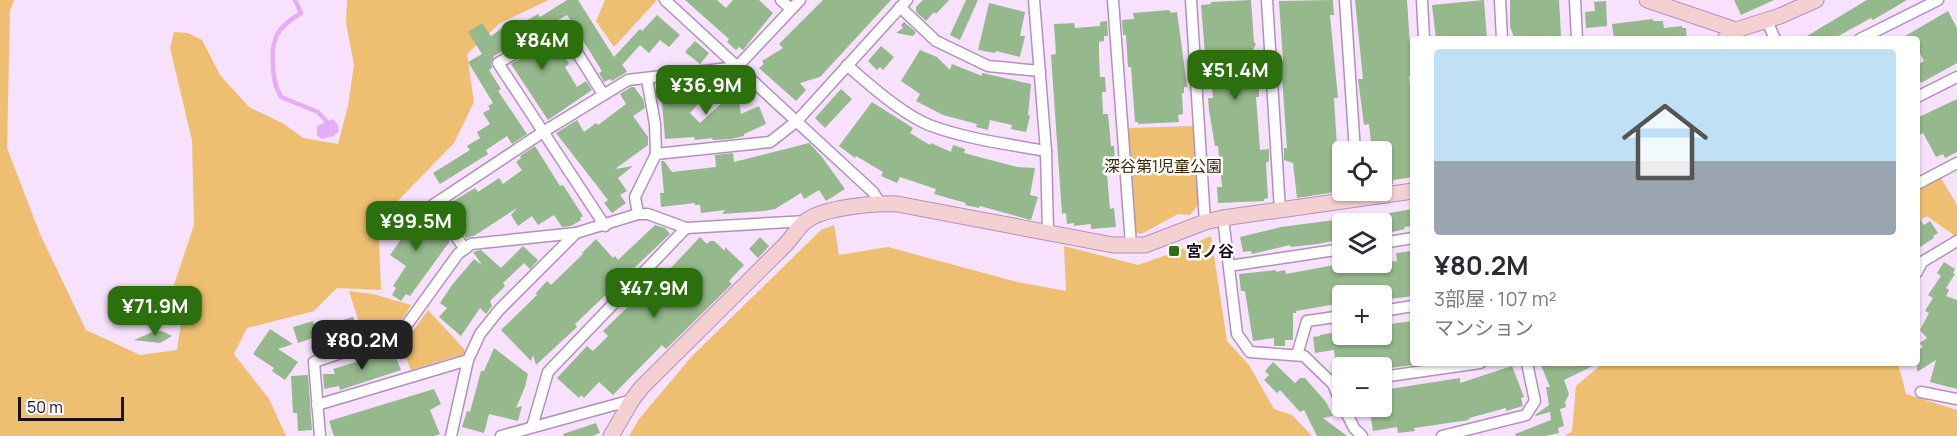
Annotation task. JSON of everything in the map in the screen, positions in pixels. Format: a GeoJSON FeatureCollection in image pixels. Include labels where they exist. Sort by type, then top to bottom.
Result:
{"type":"FeatureCollection","features":[{"type":"Feature","properties":{"kind":"street"},"geometry":{"type":"LineString","coordinates":[[665,0],[873,192],[880,203]]}},
{"type":"Feature","properties":{"kind":"street"},"geometry":{"type":"LineString","coordinates":[[781,0],[791,9]]}},
{"type":"Feature","properties":{"kind":"street"},"geometry":{"type":"LineString","coordinates":[[465,249],[433,205],[543,132],[628,80],[737,67],[800,0]]}},
{"type":"Feature","properties":{"kind":"street"},"geometry":{"type":"LineString","coordinates":[[1035,0],[1046,151],[1047,232]]}},
{"type":"Feature","properties":{"kind":"street"},"geometry":{"type":"LineString","coordinates":[[1113,0],[1131,245]]}},
{"type":"Feature","properties":{"kind":"street"},"geometry":{"type":"LineString","coordinates":[[1191,0],[1205,222]]}},
{"type":"Feature","properties":{"kind":"street"},"geometry":{"type":"LineString","coordinates":[[1267,0],[1280,210]]}},
{"type":"Feature","properties":{"kind":"street"},"geometry":{"type":"LineString","coordinates":[[1345,0],[1354,141]]}},
{"type":"Feature","properties":{"kind":"street"},"geometry":{"type":"LineString","coordinates":[[1422,0],[1424,36]]}},
{"type":"Feature","properties":{"kind":"street"},"geometry":{"type":"LineString","coordinates":[[1500,0],[1502,36]]}},
{"type":"Feature","properties":{"kind":"street"},"geometry":{"type":"LineString","coordinates":[[1575,0],[1577,36]]}},
{"type":"Feature","properties":{"kind":"street"},"geometry":{"type":"LineString","coordinates":[[1647,0],[1730,35],[1816,0]]}},
{"type":"Feature","properties":{"kind":"street"},"geometry":{"type":"LineString","coordinates":[[1866,36],[1938,0]]}},
{"type":"Feature","properties":{"kind":"street"},"geometry":{"type":"LineString","coordinates":[[656,154],[770,142],[797,121],[903,4],[936,41],[988,66],[1040,70]]}},
{"type":"Feature","properties":{"kind":"street"},"geometry":{"type":"LineString","coordinates":[[1767,21],[1774,36]]}},
{"type":"Feature","properties":{"kind":"street"},"geometry":{"type":"LineString","coordinates":[[603,94],[561,27],[498,63],[605,226]]}},
{"type":"Feature","properties":{"kind":"street"},"geometry":{"type":"LineString","coordinates":[[847,65],[884,97],[927,124],[978,139],[1046,151]]}},
{"type":"Feature","properties":{"kind":"street"},"geometry":{"type":"LineString","coordinates":[[1920,96],[1957,77]]}},
{"type":"Feature","properties":{"kind":"street"},"geometry":{"type":"LineString","coordinates":[[638,214],[635,197],[656,154],[655,124],[647,79]]}},
{"type":"Feature","properties":{"kind":"street"},"geometry":{"type":"LineString","coordinates":[[1920,182],[1957,163]]}},
{"type":"Feature","properties":{"kind":"street"},"geometry":{"type":"LineString","coordinates":[[1392,193],[1410,191]]}},
{"type":"Feature","properties":{"kind":"street"},"geometry":{"type":"LineString","coordinates":[[610,436],[642,387],[785,245],[807,220],[823,212],[880,203],[897,204],[1113,245],[1145,245],[1205,222],[1332,200]]}},
{"type":"Feature","properties":{"kind":"street"},"geometry":{"type":"LineString","coordinates":[[320,436],[314,362],[402,333],[458,254],[471,244],[576,233],[605,226],[638,214],[648,214],[686,228],[807,220]]}},
{"type":"Feature","properties":{"kind":"street"},"geometry":{"type":"LineString","coordinates":[[1222,219],[1237,334],[1250,352],[1304,356],[1332,378]]}},
{"type":"Feature","properties":{"kind":"street"},"geometry":{"type":"LineString","coordinates":[[532,427],[548,372],[686,228]]}},
{"type":"Feature","properties":{"kind":"street"},"geometry":{"type":"LineString","coordinates":[[451,436],[468,360],[480,334],[499,310],[576,233]]}},
{"type":"Feature","properties":{"kind":"street"},"geometry":{"type":"LineString","coordinates":[[1392,241],[1410,238]]}},
{"type":"Feature","properties":{"kind":"street"},"geometry":{"type":"LineString","coordinates":[[1920,266],[1922,262],[1957,242]]}},
{"type":"Feature","properties":{"kind":"street"},"geometry":{"type":"LineString","coordinates":[[1229,266],[1332,251]]}},
{"type":"Feature","properties":{"kind":"street"},"geometry":{"type":"LineString","coordinates":[[1392,309],[1410,306]]}},
{"type":"Feature","properties":{"kind":"street"},"geometry":{"type":"LineString","coordinates":[[1297,354],[1307,321],[1332,317]]}},
{"type":"Feature","properties":{"kind":"street"},"geometry":{"type":"LineString","coordinates":[[317,405],[468,360]]}},
{"type":"Feature","properties":{"kind":"street"},"geometry":{"type":"LineString","coordinates":[[1392,376],[1457,366]]}},
{"type":"Feature","properties":{"kind":"street"},"geometry":{"type":"LineString","coordinates":[[1442,436],[1526,416],[1535,401],[1528,366]]}},
{"type":"Feature","properties":{"kind":"street"},"geometry":{"type":"LineString","coordinates":[[1921,392],[1957,399]]}},
{"type":"Feature","properties":{"kind":"street"},"geometry":{"type":"LineString","coordinates":[[501,436],[632,400]]}},
{"type":"Feature","properties":{"kind":"street"},"geometry":{"type":"LineString","coordinates":[[1348,417],[1354,428],[1362,436]]}},
{"type":"Feature","properties":{"kind":"green space"},"geometry":{"type":"Polygon","coordinates":[[[0,0],[14,0],[10,10],[7,148],[40,234],[86,330],[140,355],[177,350],[181,323],[169,300],[194,225],[192,140],[170,48],[174,32],[188,33],[202,40],[220,75],[249,107],[284,124],[303,138],[338,144],[348,106],[354,65],[346,23],[347,0],[549,0],[500,23],[467,54],[474,102],[454,143],[390,209],[379,240],[381,290],[337,288],[314,311],[247,328],[234,354],[269,399],[286,436],[0,436],[0,0]]]}},
{"type":"Feature","properties":{"kind":"green space"},"geometry":{"type":"Polygon","coordinates":[[[605,0],[657,0],[614,47],[596,21],[605,0]]]}},
{"type":"Feature","properties":{"kind":"green space","name":"深谷第1児童公園"},"geometry":{"type":"Polygon","coordinates":[[[1193,126],[1198,205],[1190,215],[1178,214],[1141,234],[1134,232],[1128,128],[1193,126]]]}},
{"type":"Feature","properties":{"kind":"green space"},"geometry":{"type":"Polygon","coordinates":[[[1941,178],[1957,205],[1957,235],[1955,236],[1927,216],[1920,220],[1920,188],[1941,178]]]}},
{"type":"Feature","properties":{"kind":"green space"},"geometry":{"type":"Polygon","coordinates":[[[834,225],[839,255],[888,247],[1017,282],[1066,291],[1064,246],[1138,265],[1211,236],[1227,341],[1249,365],[1274,409],[1292,415],[1312,436],[629,436],[639,419],[692,356],[821,230],[834,225]]]}},
{"type":"Feature","properties":{"kind":"green space"},"geometry":{"type":"Polygon","coordinates":[[[349,291],[373,294],[411,305],[397,325],[364,338],[349,291]]]}},
{"type":"Feature","properties":{"kind":"green space"},"geometry":{"type":"Polygon","coordinates":[[[428,310],[465,350],[464,354],[411,370],[399,343],[408,338],[428,310]]]}},
{"type":"Feature","properties":{"kind":"green space"},"geometry":{"type":"Polygon","coordinates":[[[1599,366],[1899,366],[1906,394],[1957,410],[1957,436],[1565,436],[1572,431],[1576,386],[1599,366]]]}},
{"type":"Feature","properties":{"kind":"shaded area"},"geometry":{"type":"Polygon","coordinates":[[[333,119],[339,131],[334,136],[322,139],[317,135],[317,126],[333,119]]]}},
{"type":"Feature","properties":{"kind":"building"},"geometry":{"type":"Polygon","coordinates":[[[567,0],[578,0],[614,57],[640,29],[642,31],[657,15],[680,35],[669,47],[660,40],[649,53],[640,45],[622,65],[627,71],[612,81],[610,79],[604,82],[599,73],[602,71],[567,15],[494,56],[491,63],[492,68],[489,70],[501,89],[498,91],[527,134],[512,144],[507,136],[486,150],[488,154],[440,184],[433,173],[470,150],[467,146],[480,138],[477,132],[490,124],[483,113],[490,109],[488,106],[493,103],[468,62],[482,54],[468,32],[482,23],[491,36],[505,26],[509,31],[538,14],[540,17],[567,0]]]}},
{"type":"Feature","properties":{"kind":"building"},"geometry":{"type":"Polygon","coordinates":[[[685,0],[717,0],[726,8],[733,0],[759,0],[773,13],[743,50],[739,47],[736,50],[727,42],[729,39],[685,0]]]}},
{"type":"Feature","properties":{"kind":"building"},"geometry":{"type":"Polygon","coordinates":[[[823,0],[891,0],[820,77],[800,83],[806,90],[796,101],[759,68],[764,64],[762,61],[783,48],[779,44],[823,0]]]}},
{"type":"Feature","properties":{"kind":"building"},"geometry":{"type":"Polygon","coordinates":[[[923,0],[949,0],[926,21],[916,12],[916,7],[923,0]]]}},
{"type":"Feature","properties":{"kind":"building"},"geometry":{"type":"Polygon","coordinates":[[[966,0],[978,0],[960,40],[950,35],[966,0]]]}},
{"type":"Feature","properties":{"kind":"building"},"geometry":{"type":"Polygon","coordinates":[[[1251,0],[1256,44],[1246,64],[1263,62],[1264,79],[1259,79],[1259,97],[1256,97],[1260,150],[1269,149],[1269,161],[1266,163],[1268,198],[1264,201],[1218,203],[1217,187],[1222,187],[1218,146],[1215,146],[1209,110],[1208,98],[1213,98],[1209,54],[1205,54],[1201,5],[1211,4],[1211,2],[1251,0]]]}},
{"type":"Feature","properties":{"kind":"building"},"geometry":{"type":"Polygon","coordinates":[[[1333,0],[1334,15],[1330,15],[1338,98],[1334,98],[1337,141],[1332,141],[1332,193],[1297,198],[1293,163],[1284,160],[1284,148],[1287,148],[1282,77],[1279,77],[1278,61],[1283,61],[1279,1],[1333,0]]]}},
{"type":"Feature","properties":{"kind":"building"},"geometry":{"type":"Polygon","coordinates":[[[1355,0],[1407,0],[1410,46],[1410,177],[1393,180],[1392,184],[1392,141],[1371,141],[1369,124],[1364,125],[1358,79],[1363,79],[1355,0]]]}},
{"type":"Feature","properties":{"kind":"building"},"geometry":{"type":"Polygon","coordinates":[[[1484,0],[1487,36],[1436,36],[1432,5],[1484,0]]]}},
{"type":"Feature","properties":{"kind":"building"},"geometry":{"type":"Polygon","coordinates":[[[1510,0],[1559,0],[1561,36],[1514,36],[1510,27],[1510,0]]]}},
{"type":"Feature","properties":{"kind":"building"},"geometry":{"type":"Polygon","coordinates":[[[1734,0],[1774,0],[1741,15],[1734,0]]]}},
{"type":"Feature","properties":{"kind":"building"},"geometry":{"type":"Polygon","coordinates":[[[1867,0],[1907,0],[1873,20],[1871,18],[1838,36],[1807,36],[1867,0]]]}},
{"type":"Feature","properties":{"kind":"building"},"geometry":{"type":"Polygon","coordinates":[[[1606,1],[1607,26],[1586,28],[1585,12],[1595,11],[1594,2],[1606,1]]]}},
{"type":"Feature","properties":{"kind":"building"},"geometry":{"type":"Polygon","coordinates":[[[989,3],[1025,12],[1020,36],[1025,36],[1020,57],[996,51],[995,53],[978,50],[989,3]]]}},
{"type":"Feature","properties":{"kind":"building"},"geometry":{"type":"Polygon","coordinates":[[[1169,10],[1171,13],[1177,12],[1181,41],[1187,87],[1184,87],[1184,93],[1182,93],[1183,114],[1178,115],[1179,122],[1138,124],[1135,122],[1131,67],[1128,67],[1126,35],[1123,35],[1122,20],[1134,19],[1133,13],[1169,10]]]}},
{"type":"Feature","properties":{"kind":"building"},"geometry":{"type":"Polygon","coordinates":[[[1948,11],[1957,28],[1957,63],[1921,83],[1920,63],[1924,61],[1920,54],[1920,36],[1905,36],[1948,11]]]}},
{"type":"Feature","properties":{"kind":"building"},"geometry":{"type":"Polygon","coordinates":[[[1653,19],[1653,21],[1663,21],[1664,28],[1682,26],[1686,28],[1687,36],[1614,36],[1612,24],[1653,19]]]}},
{"type":"Feature","properties":{"kind":"building"},"geometry":{"type":"Polygon","coordinates":[[[1107,21],[1108,36],[1104,36],[1104,41],[1099,42],[1099,55],[1100,77],[1105,77],[1106,92],[1102,92],[1103,114],[1108,114],[1111,146],[1114,146],[1115,163],[1106,163],[1110,209],[1114,208],[1116,227],[1091,229],[1091,224],[1074,226],[1074,223],[1067,224],[1066,213],[1062,214],[1051,55],[1056,54],[1054,24],[1074,23],[1075,28],[1100,26],[1100,22],[1107,21]]]}},
{"type":"Feature","properties":{"kind":"building"},"geometry":{"type":"Polygon","coordinates":[[[904,22],[916,32],[913,36],[896,33],[903,28],[901,25],[904,22]]]}},
{"type":"Feature","properties":{"kind":"building"},"geometry":{"type":"Polygon","coordinates":[[[556,39],[569,64],[565,67],[577,87],[586,81],[592,90],[548,120],[511,64],[556,39]]]}},
{"type":"Feature","properties":{"kind":"building"},"geometry":{"type":"Polygon","coordinates":[[[695,41],[709,53],[700,64],[685,52],[695,41]]]}},
{"type":"Feature","properties":{"kind":"building"},"geometry":{"type":"Polygon","coordinates":[[[881,46],[894,57],[883,70],[880,67],[877,70],[868,61],[881,46]]]}},
{"type":"Feature","properties":{"kind":"building"},"geometry":{"type":"Polygon","coordinates":[[[920,50],[937,57],[950,70],[952,64],[982,76],[982,73],[1031,84],[1028,115],[1030,116],[1026,132],[1011,129],[1012,125],[990,120],[988,130],[976,127],[977,124],[943,115],[916,101],[920,94],[901,81],[920,50]]]}},
{"type":"Feature","properties":{"kind":"building"},"geometry":{"type":"Polygon","coordinates":[[[706,83],[707,94],[690,113],[700,123],[737,89],[741,114],[759,106],[766,124],[744,136],[731,139],[695,140],[694,137],[665,139],[661,91],[692,89],[692,85],[706,83]]]}},
{"type":"Feature","properties":{"kind":"building"},"geometry":{"type":"Polygon","coordinates":[[[634,87],[643,99],[645,108],[633,116],[648,137],[648,145],[615,169],[633,166],[618,178],[627,191],[620,195],[626,203],[612,213],[604,203],[608,200],[556,133],[577,120],[584,132],[596,123],[598,125],[626,104],[620,94],[634,87]]]}},
{"type":"Feature","properties":{"kind":"building"},"geometry":{"type":"Polygon","coordinates":[[[841,89],[852,99],[825,128],[815,118],[841,89]]]}},
{"type":"Feature","properties":{"kind":"building"},"geometry":{"type":"Polygon","coordinates":[[[1957,99],[1957,152],[1945,158],[1943,154],[1936,157],[1923,133],[1920,134],[1920,117],[1957,99]]]}},
{"type":"Feature","properties":{"kind":"building"},"geometry":{"type":"Polygon","coordinates":[[[872,102],[913,128],[910,133],[930,145],[931,143],[951,152],[953,145],[965,149],[964,153],[1017,167],[1035,168],[1030,195],[1038,197],[1031,220],[980,206],[979,208],[965,205],[966,203],[934,194],[936,189],[900,177],[897,183],[881,176],[883,172],[856,156],[855,158],[839,146],[872,102]]]}},
{"type":"Feature","properties":{"kind":"building"},"geometry":{"type":"Polygon","coordinates":[[[809,143],[845,189],[826,201],[819,190],[804,199],[801,193],[775,209],[764,211],[722,214],[725,210],[701,213],[700,205],[695,205],[695,203],[661,207],[660,193],[664,193],[661,161],[664,161],[672,172],[716,167],[715,155],[733,153],[734,162],[809,143]]]}},
{"type":"Feature","properties":{"kind":"building"},"geometry":{"type":"Polygon","coordinates":[[[535,146],[560,186],[563,185],[583,216],[581,220],[571,226],[562,227],[554,215],[538,225],[532,216],[518,226],[511,215],[517,208],[474,236],[466,238],[445,206],[475,188],[478,192],[499,178],[503,184],[522,170],[516,162],[521,158],[520,156],[535,146]]]}},
{"type":"Feature","properties":{"kind":"building"},"geometry":{"type":"Polygon","coordinates":[[[413,208],[423,213],[420,217],[450,241],[410,296],[406,294],[401,301],[392,295],[396,288],[393,286],[406,266],[390,255],[402,238],[396,235],[413,208]]]}},
{"type":"Feature","properties":{"kind":"building"},"geometry":{"type":"Polygon","coordinates":[[[1410,210],[1410,226],[1404,227],[1405,229],[1392,232],[1392,213],[1389,213],[1410,210]]]}},
{"type":"Feature","properties":{"kind":"building"},"geometry":{"type":"Polygon","coordinates":[[[1920,219],[1924,225],[1930,221],[1938,233],[1933,236],[1934,238],[1920,247],[1920,219]]]}},
{"type":"Feature","properties":{"kind":"building"},"geometry":{"type":"Polygon","coordinates":[[[1332,220],[1332,241],[1291,247],[1290,245],[1252,254],[1251,251],[1243,252],[1240,237],[1281,227],[1332,220]]]}},
{"type":"Feature","properties":{"kind":"building"},"geometry":{"type":"Polygon","coordinates":[[[655,225],[665,228],[670,234],[575,324],[577,327],[536,365],[533,355],[531,361],[501,330],[537,295],[536,293],[547,281],[551,285],[596,239],[613,258],[615,256],[618,260],[655,225]]]}},
{"type":"Feature","properties":{"kind":"building"},"geometry":{"type":"Polygon","coordinates":[[[700,237],[707,244],[714,241],[725,251],[725,247],[744,265],[729,281],[732,284],[666,349],[662,345],[613,395],[599,382],[584,398],[581,395],[579,398],[557,378],[587,346],[593,351],[608,336],[603,331],[637,298],[640,301],[700,237]]]}},
{"type":"Feature","properties":{"kind":"building"},"geometry":{"type":"Polygon","coordinates":[[[760,237],[769,246],[758,258],[749,249],[760,237]]]}},
{"type":"Feature","properties":{"kind":"building"},"geometry":{"type":"Polygon","coordinates":[[[523,246],[538,260],[530,269],[524,263],[503,283],[505,286],[490,301],[492,306],[486,314],[480,308],[461,336],[439,317],[447,308],[440,303],[452,285],[474,259],[482,265],[473,252],[481,250],[501,268],[523,246]]]}},
{"type":"Feature","properties":{"kind":"building"},"geometry":{"type":"Polygon","coordinates":[[[1410,251],[1410,296],[1392,299],[1392,285],[1332,285],[1332,305],[1293,313],[1293,340],[1285,340],[1285,346],[1274,346],[1274,338],[1253,341],[1245,291],[1241,291],[1239,274],[1285,270],[1286,274],[1332,265],[1332,273],[1392,273],[1392,261],[1397,261],[1396,253],[1410,251]]]}},
{"type":"Feature","properties":{"kind":"building"},"geometry":{"type":"Polygon","coordinates":[[[1944,262],[1955,269],[1953,273],[1955,274],[1946,288],[1949,290],[1946,296],[1957,300],[1957,389],[1930,382],[1936,360],[1917,372],[1917,366],[1920,366],[1920,349],[1923,347],[1920,343],[1927,338],[1920,330],[1929,313],[1925,311],[1933,298],[1928,295],[1941,276],[1937,273],[1944,262]]]}},
{"type":"Feature","properties":{"kind":"building"},"geometry":{"type":"Polygon","coordinates":[[[353,317],[359,337],[334,345],[328,324],[353,317]]]}},
{"type":"Feature","properties":{"kind":"building"},"geometry":{"type":"Polygon","coordinates":[[[313,321],[318,336],[298,343],[293,327],[313,321]]]}},
{"type":"Feature","properties":{"kind":"building"},"geometry":{"type":"Polygon","coordinates":[[[1410,321],[1410,365],[1392,368],[1392,357],[1335,357],[1334,350],[1315,353],[1313,337],[1332,333],[1332,345],[1392,345],[1392,324],[1410,321]]]}},
{"type":"Feature","properties":{"kind":"building"},"geometry":{"type":"Polygon","coordinates":[[[270,329],[293,344],[278,349],[298,362],[285,380],[272,371],[274,368],[253,354],[270,329]]]}},
{"type":"Feature","properties":{"kind":"building"},"geometry":{"type":"Polygon","coordinates":[[[155,331],[162,331],[172,336],[160,343],[134,340],[155,331]]]}},
{"type":"Feature","properties":{"kind":"building"},"geometry":{"type":"Polygon","coordinates":[[[494,348],[528,374],[516,408],[522,406],[518,421],[489,414],[484,433],[462,427],[467,411],[470,412],[481,371],[484,371],[494,348]]]}},
{"type":"Feature","properties":{"kind":"building"},"geometry":{"type":"Polygon","coordinates":[[[393,350],[401,370],[340,390],[339,386],[324,389],[323,374],[335,374],[333,369],[393,350]]]}},
{"type":"Feature","properties":{"kind":"building"},"geometry":{"type":"Polygon","coordinates":[[[1273,362],[1295,383],[1300,378],[1305,378],[1326,402],[1332,414],[1332,416],[1323,418],[1347,436],[1317,436],[1304,410],[1300,412],[1280,390],[1277,393],[1264,380],[1269,375],[1265,371],[1273,362]]]}},
{"type":"Feature","properties":{"kind":"building"},"geometry":{"type":"Polygon","coordinates":[[[1512,366],[1524,397],[1521,398],[1523,406],[1506,411],[1506,408],[1469,418],[1469,420],[1414,428],[1415,431],[1398,433],[1397,427],[1373,431],[1371,417],[1392,417],[1392,389],[1460,378],[1460,383],[1512,366]]]}},
{"type":"Feature","properties":{"kind":"building"},"geometry":{"type":"Polygon","coordinates":[[[1541,366],[1593,366],[1564,380],[1569,394],[1565,402],[1566,407],[1560,409],[1564,426],[1558,428],[1559,433],[1546,436],[1516,436],[1515,434],[1551,420],[1550,412],[1535,415],[1549,405],[1546,387],[1550,387],[1541,366]]]}},
{"type":"Feature","properties":{"kind":"building"},"geometry":{"type":"Polygon","coordinates":[[[308,375],[312,430],[298,431],[297,413],[293,413],[291,376],[308,375]]]}},
{"type":"Feature","properties":{"kind":"building"},"geometry":{"type":"Polygon","coordinates":[[[434,389],[441,404],[430,410],[440,434],[434,436],[334,436],[329,421],[434,389]]]}},
{"type":"Feature","properties":{"kind":"building"},"geometry":{"type":"Polygon","coordinates":[[[596,423],[600,433],[592,436],[564,436],[563,434],[596,423]]]}},
{"type":"Feature","properties":{"kind":"waterway"},"geometry":{"type":"LineString","coordinates":[[295,0],[301,13],[282,28],[273,47],[273,73],[277,89],[281,97],[318,112],[327,122]]}},
{"type":"Feature","properties":{"kind":"place","name":"宮ノ谷"},"geometry":{"type":"Point","coordinates":[1174,251]}}]}
